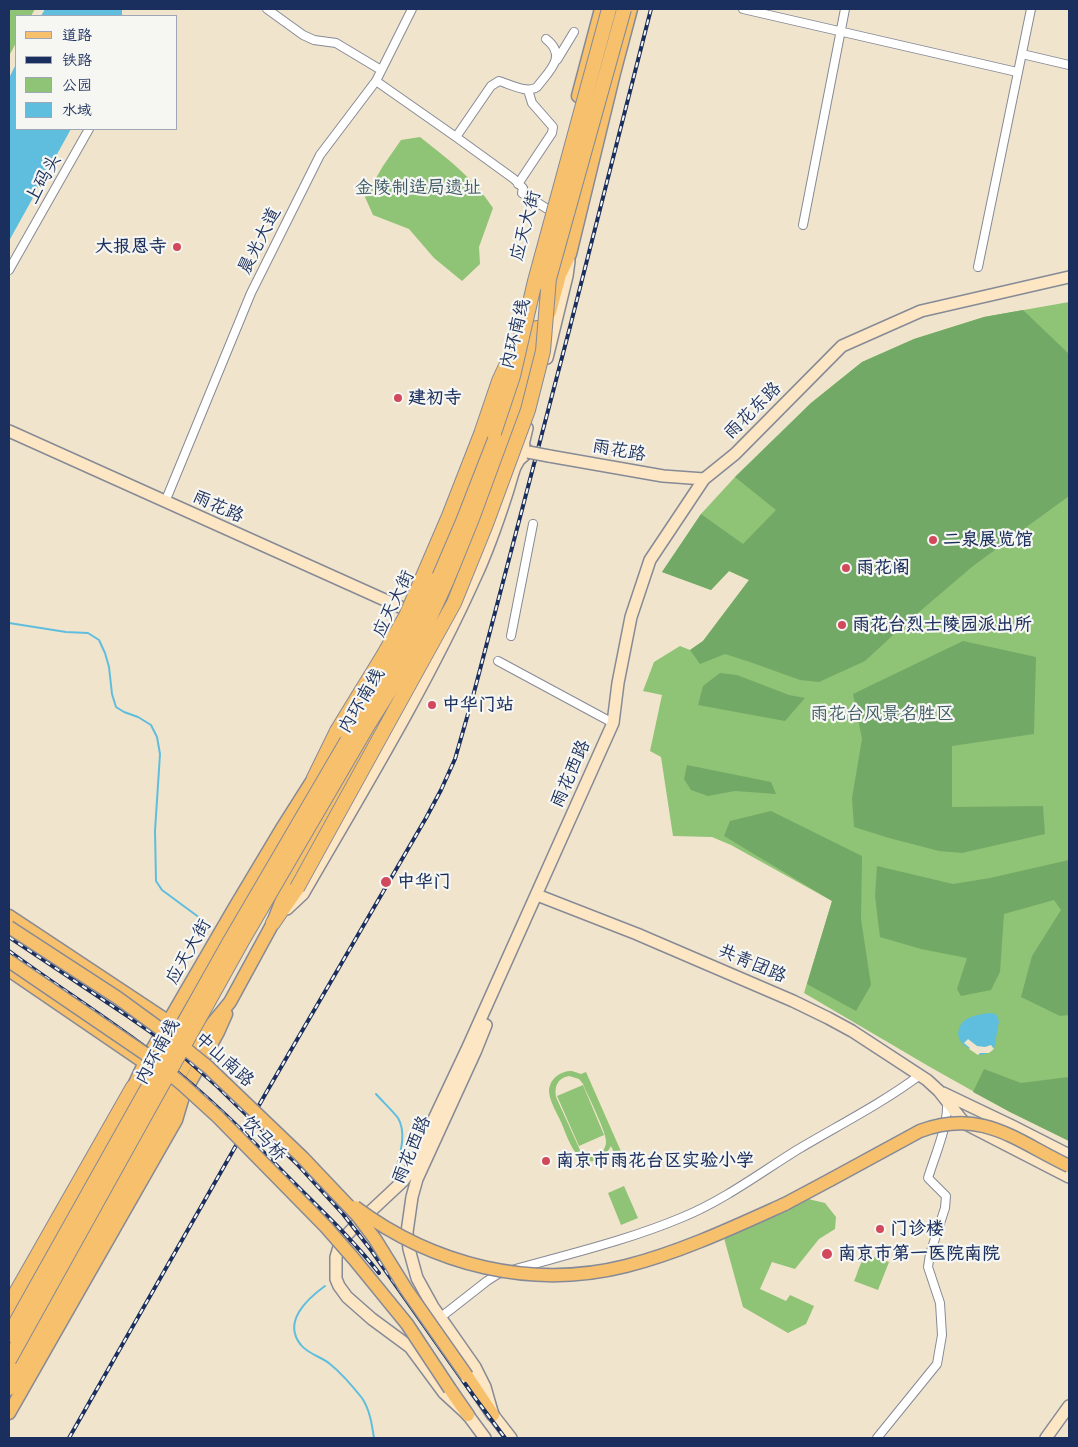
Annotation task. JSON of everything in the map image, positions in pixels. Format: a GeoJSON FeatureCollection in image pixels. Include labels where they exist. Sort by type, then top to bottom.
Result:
{"type":"FeatureCollection","features":[{"type":"Feature","properties":{"kind":"highway","name":"内环南线"},"geometry":{"type":"LineString","coordinates":[[9,1335],[228,942],[402,647],[434,580],[494,433],[513,376],[536,281],[609,9]]}},
{"type":"Feature","properties":{"kind":"highway","name":"内环南线"},"geometry":{"type":"LineString","coordinates":[[9,1360],[242,941],[368,724],[400,674],[426,626],[470,528],[515,412],[549,278],[624,9]]}},
{"type":"Feature","properties":{"kind":"highway"},"geometry":{"type":"LineString","coordinates":[[273,923],[297,888],[458,595],[528,410],[543,350],[549,278]]}},
{"type":"Feature","properties":{"kind":"highway"},"geometry":{"type":"LineString","coordinates":[[314,778],[337,731],[406,616],[449,516],[481,434],[499,381],[524,333]]}},
{"type":"Feature","properties":{"kind":"highway"},"geometry":{"type":"LineString","coordinates":[[9,1305],[133,1087]]}},
{"type":"Feature","properties":{"kind":"highway"},"geometry":{"type":"LineString","coordinates":[[9,1388],[179,1089]]}},
{"type":"Feature","properties":{"kind":"main road","name":"应天大街"},"geometry":{"type":"LineString","coordinates":[[9,1319],[110,1141],[133,1087],[168,1022],[281,830],[413,613],[456,514],[501,391],[601,9]]}},
{"type":"Feature","properties":{"kind":"main road"},"geometry":{"type":"LineString","coordinates":[[9,1413],[176,1120],[179,1089],[218,1032],[230,1002],[273,923],[288,884],[450,598],[509,447],[542,345],[560,275],[570,254],[631,9]]}},
{"type":"Feature","properties":{"kind":"main road"},"geometry":{"type":"LineString","coordinates":[[548,210],[579,217]]}},
{"type":"Feature","properties":{"kind":"main road"},"geometry":{"type":"LineString","coordinates":[[9,916],[168,1022]]}},
{"type":"Feature","properties":{"kind":"main road","name":"中山南路"},"geometry":{"type":"LineString","coordinates":[[9,927],[118,998],[188,1050],[295,1150],[328,1185]]}},
{"type":"Feature","properties":{"kind":"main road","name":"饮马桥"},"geometry":{"type":"LineString","coordinates":[[9,961],[144,1053],[218,1117],[326,1227],[354,1259],[407,1324],[450,1388]]}},
{"type":"Feature","properties":{"kind":"main road"},"geometry":{"type":"LineString","coordinates":[[9,970],[146,1062],[179,1089]]}},
{"type":"Feature","properties":{"kind":"main road"},"geometry":{"type":"LineString","coordinates":[[328,1185],[362,1213],[404,1238],[421,1247],[463,1263],[506,1272],[546,1275],[585,1274],[640,1262],[698,1241],[785,1204],[920,1131],[934,1126],[952,1123],[981,1124],[1000,1130],[1069,1166]]}},
{"type":"Feature","properties":{"kind":"main road"},"geometry":{"type":"LineString","coordinates":[[9,1374],[140,1155]]}},
{"type":"Feature","properties":{"kind":"main road","name":"雨花西路"},"geometry":{"type":"LineString","coordinates":[[328,1185],[375,1239],[406,1288],[493,1414]]}},
{"type":"Feature","properties":{"kind":"main road","name":"雨花西路"},"geometry":{"type":"LineString","coordinates":[[450,1388],[468,1415]]}},
{"type":"Feature","properties":{"kind":"street"},"geometry":{"type":"LineString","coordinates":[[267,9],[304,35],[314,40],[336,44],[381,70]]}},
{"type":"Feature","properties":{"kind":"street","name":"晨光大道"},"geometry":{"type":"LineString","coordinates":[[165,502],[255,284],[320,155],[376,81],[412,9]]}},
{"type":"Feature","properties":{"kind":"street"},"geometry":{"type":"LineString","coordinates":[[743,9],[1017,72]]}},
{"type":"Feature","properties":{"kind":"street"},"geometry":{"type":"LineString","coordinates":[[803,225],[844,9]]}},
{"type":"Feature","properties":{"kind":"street"},"geometry":{"type":"LineString","coordinates":[[978,267],[1031,9]]}},
{"type":"Feature","properties":{"kind":"street"},"geometry":{"type":"LineString","coordinates":[[456,137],[491,86],[499,81],[528,90],[537,87],[556,62],[574,32]]}},
{"type":"Feature","properties":{"kind":"street"},"geometry":{"type":"LineString","coordinates":[[546,39],[552,44],[557,55],[556,62]]}},
{"type":"Feature","properties":{"kind":"street"},"geometry":{"type":"LineString","coordinates":[[1022,54],[1069,66]]}},
{"type":"Feature","properties":{"kind":"street"},"geometry":{"type":"LineString","coordinates":[[376,81],[456,137],[523,188],[522,194],[548,210]]}},
{"type":"Feature","properties":{"kind":"street"},"geometry":{"type":"LineString","coordinates":[[518,184],[552,133],[553,127],[532,103],[528,90]]}},
{"type":"Feature","properties":{"kind":"street","name":"上码头"},"geometry":{"type":"LineString","coordinates":[[9,270],[88,130]]}},
{"type":"Feature","properties":{"kind":"street"},"geometry":{"type":"LineString","coordinates":[[273,923],[303,894],[428,673],[456,629],[496,526],[515,467],[519,460],[528,452],[523,445],[525,435],[546,364],[567,276],[570,254]]}},
{"type":"Feature","properties":{"kind":"street","name":"雨花东路"},"geometry":{"type":"LineString","coordinates":[[614,723],[618,683],[631,617],[650,560],[704,479],[735,454],[842,346],[921,311],[1069,277]]}},
{"type":"Feature","properties":{"kind":"street","name":"雨花路"},"geometry":{"type":"LineString","coordinates":[[9,431],[413,613],[435,626]]}},
{"type":"Feature","properties":{"kind":"street","name":"雨花路"},"geometry":{"type":"LineString","coordinates":[[528,452],[663,476],[704,479]]}},
{"type":"Feature","properties":{"kind":"street"},"geometry":{"type":"LineString","coordinates":[[512,636],[533,524]]}},
{"type":"Feature","properties":{"kind":"street"},"geometry":{"type":"LineString","coordinates":[[435,626],[456,629]]}},
{"type":"Feature","properties":{"kind":"street"},"geometry":{"type":"LineString","coordinates":[[498,660],[614,723]]}},
{"type":"Feature","properties":{"kind":"street","name":"雨花西路"},"geometry":{"type":"LineString","coordinates":[[486,1438],[468,1415],[444,1393],[410,1347],[347,1297],[336,1279],[336,1257],[343,1239],[356,1224],[408,1174],[614,723]]}},
{"type":"Feature","properties":{"kind":"street","name":"雨花西路"},"geometry":{"type":"LineString","coordinates":[[511,1438],[493,1414],[485,1387],[475,1367],[422,1289],[412,1263],[407,1232],[412,1197],[422,1168],[476,1050],[537,895]]}},
{"type":"Feature","properties":{"kind":"street","name":"共青团路"},"geometry":{"type":"LineString","coordinates":[[537,895],[637,934],[828,1018],[920,1075],[943,1095],[966,1124],[1069,1177]]}},
{"type":"Feature","properties":{"kind":"street"},"geometry":{"type":"LineString","coordinates":[[440,1317],[498,1274],[662,1226],[719,1199],[800,1148],[895,1094],[920,1075]]}},
{"type":"Feature","properties":{"kind":"street"},"geometry":{"type":"LineString","coordinates":[[876,1438],[936,1364],[942,1335],[940,1303],[928,1267],[930,1254],[945,1208],[946,1196],[928,1178],[947,1110],[943,1095]]}},
{"type":"Feature","properties":{"kind":"street","name":"共青团路"},"geometry":{"type":"LineString","coordinates":[[943,1095],[1010,1124],[1069,1155]]}},
{"type":"Feature","properties":{"kind":"street"},"geometry":{"type":"LineString","coordinates":[[391,1192],[402,1191],[406,1193],[409,1197],[410,1209]]}},
{"type":"Feature","properties":{"kind":"street"},"geometry":{"type":"LineString","coordinates":[[1046,1438],[1069,1406]]}},
{"type":"Feature","properties":{"kind":"green space"},"geometry":{"type":"Polygon","coordinates":[[[9,9],[35,9],[32,15],[15,15],[15,45],[9,56],[9,9]]]}},
{"type":"Feature","properties":{"kind":"green space","name":"金陵制造局遗址"},"geometry":{"type":"Polygon","coordinates":[[[420,137],[469,178],[493,208],[479,247],[480,264],[462,281],[434,258],[409,229],[373,215],[365,197],[401,140],[420,137]]]}},
{"type":"Feature","properties":{"kind":"green space","name":"雨花台风景名胜区"},"geometry":{"type":"Polygon","coordinates":[[[1069,302],[1069,1141],[1010,1112],[804,993],[832,901],[731,845],[712,837],[673,836],[661,757],[650,751],[662,695],[643,691],[654,662],[680,646],[690,650],[703,641],[749,580],[729,571],[711,590],[662,572],[701,514],[735,477],[811,403],[862,362],[914,339],[984,317],[1069,302]]]}},
{"type":"Feature","properties":{"kind":"green space"},"geometry":{"type":"Polygon","coordinates":[[[1023,310],[1069,354],[1069,496],[973,566],[865,661],[819,682],[800,680],[725,654],[700,664],[690,650],[703,641],[749,580],[729,571],[711,590],[662,572],[701,514],[743,544],[776,510],[735,477],[811,403],[862,362],[914,339],[984,317],[1023,310]]]}},
{"type":"Feature","properties":{"kind":"green space"},"geometry":{"type":"Polygon","coordinates":[[[963,641],[1036,657],[1034,734],[952,746],[952,807],[1043,806],[1045,834],[962,853],[939,851],[854,827],[852,798],[862,739],[853,694],[963,641]]]}},
{"type":"Feature","properties":{"kind":"green space"},"geometry":{"type":"Polygon","coordinates":[[[720,673],[737,675],[789,695],[805,698],[785,721],[698,705],[703,686],[720,673]]]}},
{"type":"Feature","properties":{"kind":"green space"},"geometry":{"type":"Polygon","coordinates":[[[687,765],[771,782],[776,794],[735,791],[708,796],[691,790],[684,779],[687,765]]]}},
{"type":"Feature","properties":{"kind":"green space"},"geometry":{"type":"Polygon","coordinates":[[[771,811],[862,856],[861,919],[871,985],[856,1011],[807,984],[832,901],[724,836],[730,821],[771,811]]]}},
{"type":"Feature","properties":{"kind":"green space"},"geometry":{"type":"Polygon","coordinates":[[[1069,860],[1069,1015],[1060,1016],[1021,997],[1032,956],[1061,910],[1054,900],[1004,914],[1000,972],[991,990],[961,996],[957,989],[967,958],[921,949],[880,937],[875,896],[877,866],[953,884],[990,878],[1069,860]]]}},
{"type":"Feature","properties":{"kind":"green space"},"geometry":{"type":"Polygon","coordinates":[[[984,1069],[1021,1083],[1069,1077],[1069,1141],[973,1092],[984,1069]]]}},
{"type":"Feature","properties":{"kind":"green space"},"geometry":{"type":"Polygon","coordinates":[[[568,1071],[581,1074],[586,1072],[627,1165],[621,1168],[611,1146],[600,1159],[594,1161],[587,1161],[581,1158],[572,1148],[552,1104],[549,1092],[549,1087],[553,1080],[559,1074],[568,1071]],[[569,1076],[562,1079],[556,1086],[556,1097],[580,1150],[588,1155],[595,1155],[604,1149],[606,1144],[605,1137],[592,1104],[579,1079],[569,1076]]]}},
{"type":"Feature","properties":{"kind":"green space"},"geometry":{"type":"Polygon","coordinates":[[[583,1085],[604,1135],[579,1146],[557,1096],[583,1085]]]}},
{"type":"Feature","properties":{"kind":"green space"},"geometry":{"type":"Polygon","coordinates":[[[624,1186],[638,1218],[621,1225],[608,1193],[624,1186]]]}},
{"type":"Feature","properties":{"kind":"green space"},"geometry":{"type":"Polygon","coordinates":[[[804,1198],[825,1203],[836,1217],[835,1229],[819,1239],[795,1269],[772,1262],[760,1289],[786,1301],[790,1295],[814,1306],[806,1324],[788,1333],[743,1307],[724,1238],[804,1198]]]}},
{"type":"Feature","properties":{"kind":"green space"},"geometry":{"type":"Polygon","coordinates":[[[868,1255],[889,1262],[878,1290],[854,1281],[861,1263],[868,1255]]]}},
{"type":"Feature","properties":{"kind":"water"},"geometry":{"type":"Polygon","coordinates":[[[45,9],[122,9],[122,15],[42,15],[45,9]]]}},
{"type":"Feature","properties":{"kind":"water"},"geometry":{"type":"Polygon","coordinates":[[[15,66],[15,130],[70,130],[9,241],[9,78],[15,66]]]}},
{"type":"Feature","properties":{"kind":"water"},"geometry":{"type":"Polygon","coordinates":[[[989,1013],[996,1014],[999,1021],[994,1049],[989,1053],[980,1055],[962,1042],[958,1031],[967,1019],[989,1013]]]}},
{"type":"Feature","properties":{"kind":"pier"},"geometry":{"type":"Polygon","coordinates":[[[968,1039],[977,1046],[985,1047],[991,1045],[994,1049],[989,1053],[980,1053],[978,1055],[964,1043],[968,1039]]]}},
{"type":"Feature","properties":{"kind":"waterway"},"geometry":{"type":"LineString","coordinates":[[9,623],[66,632],[88,633],[99,640],[109,667],[112,694],[116,707],[151,725],[157,737],[160,754],[155,831],[156,881],[162,890],[208,924]]}},
{"type":"Feature","properties":{"kind":"waterway"},"geometry":{"type":"LineString","coordinates":[[376,1094],[396,1115],[401,1124],[402,1144],[396,1170]]}},
{"type":"Feature","properties":{"kind":"waterway"},"geometry":{"type":"LineString","coordinates":[[325,1286],[311,1297],[299,1312],[295,1320],[296,1336],[304,1348],[334,1367],[362,1398],[369,1413],[374,1438]]}},
{"type":"Feature","properties":{"kind":"railway"},"geometry":{"type":"LineString","coordinates":[[69,1438],[426,818],[455,759],[570,327],[651,9]]}},
{"type":"Feature","properties":{"kind":"railway"},"geometry":{"type":"LineString","coordinates":[[9,937],[175,1049],[218,1087],[297,1164],[343,1214],[371,1250],[505,1438]]}},
{"type":"Feature","properties":{"kind":"railway"},"geometry":{"type":"LineString","coordinates":[[9,951],[139,1042],[193,1085],[327,1215],[379,1273]]}},
{"type":"Feature","properties":{"kind":"place","name":"大报恩寺"},"geometry":{"type":"Point","coordinates":[177,247]}},
{"type":"Feature","properties":{"kind":"place","name":"建初寺"},"geometry":{"type":"Point","coordinates":[398,398]}},
{"type":"Feature","properties":{"kind":"place","name":"二泉展览馆"},"geometry":{"type":"Point","coordinates":[933,540]}},
{"type":"Feature","properties":{"kind":"place","name":"雨花阁"},"geometry":{"type":"Point","coordinates":[846,568]}},
{"type":"Feature","properties":{"kind":"place","name":"雨花台烈士陵园派出所"},"geometry":{"type":"Point","coordinates":[842,625]}},
{"type":"Feature","properties":{"kind":"place","name":"中华门站"},"geometry":{"type":"Point","coordinates":[432,705]}},
{"type":"Feature","properties":{"kind":"place","name":"中华门"},"geometry":{"type":"Point","coordinates":[386,882]}},
{"type":"Feature","properties":{"kind":"place","name":"南京市雨花台区实验小学"},"geometry":{"type":"Point","coordinates":[546,1161]}},
{"type":"Feature","properties":{"kind":"place","name":"门诊楼"},"geometry":{"type":"Point","coordinates":[880,1229]}},
{"type":"Feature","properties":{"kind":"place","name":"南京市第一医院南院"},"geometry":{"type":"Point","coordinates":[827,1254]}}]}
